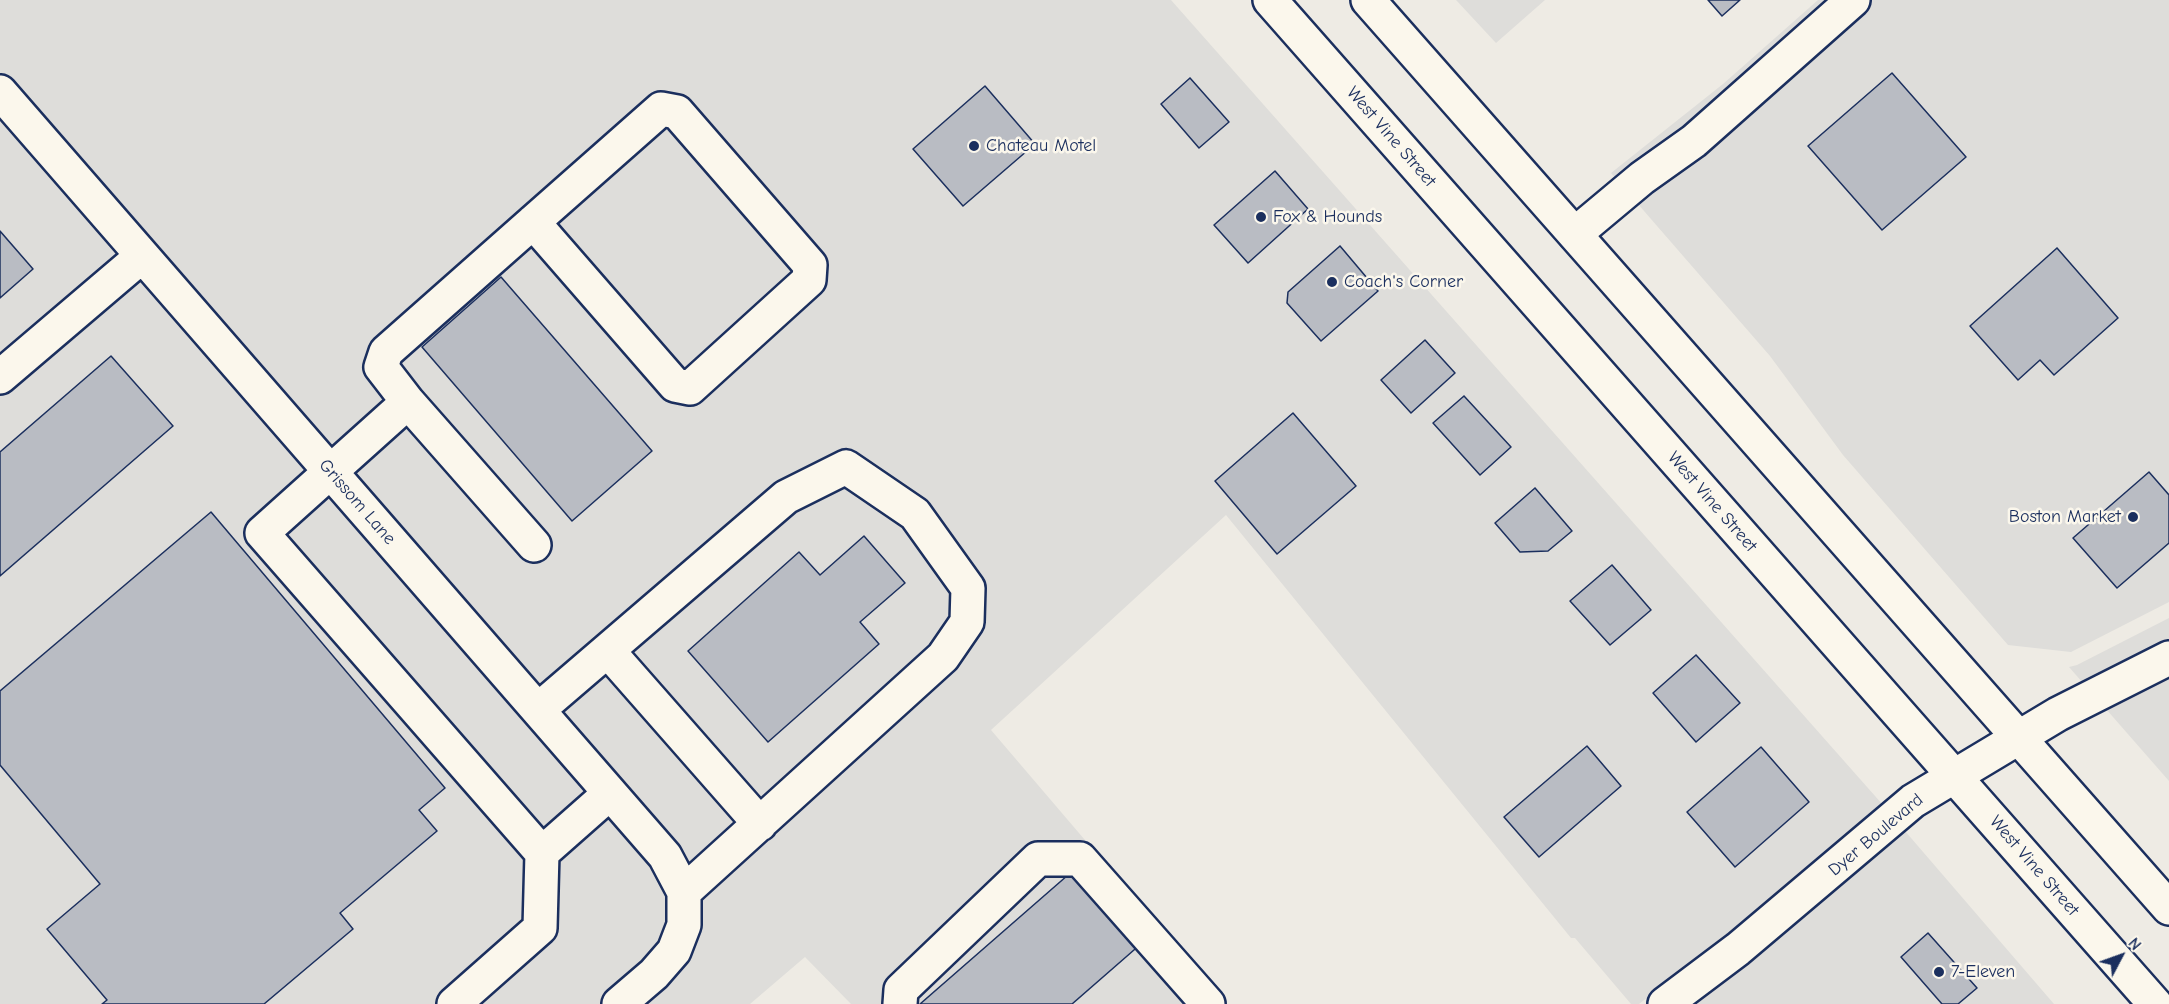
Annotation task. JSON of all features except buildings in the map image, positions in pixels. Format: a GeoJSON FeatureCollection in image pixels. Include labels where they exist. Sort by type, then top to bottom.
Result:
{"type":"FeatureCollection","features":[{"type":"Feature","properties":{"kind":"main road","name":"West Vine Street"},"geometry":{"type":"LineString","coordinates":[[1270,0],[2155,1004]]}},
{"type":"Feature","properties":{"kind":"main road"},"geometry":{"type":"LineString","coordinates":[[1368,0],[2169,908]]}},
{"type":"Feature","properties":{"kind":"main road"},"geometry":{"type":"LineString","coordinates":[[1575,234],[1642,178],[1694,141],[1853,0]]}},
{"type":"Feature","properties":{"kind":"main road","name":"Grissom Lane"},"geometry":{"type":"LineString","coordinates":[[0,92],[665,856],[684,892],[684,925],[674,951],[654,974],[619,1004]]}},
{"type":"Feature","properties":{"kind":"main road"},"geometry":{"type":"LineString","coordinates":[[532,222],[675,385],[690,388],[808,280],[810,265],[677,112],[661,109],[532,222],[386,352],[381,367],[408,402],[534,545]]}},
{"type":"Feature","properties":{"kind":"main road"},"geometry":{"type":"LineString","coordinates":[[0,377],[142,255]]}},
{"type":"Feature","properties":{"kind":"main road"},"geometry":{"type":"LineString","coordinates":[[408,402],[262,533],[542,854],[540,928],[454,1004]]}},
{"type":"Feature","properties":{"kind":"main road"},"geometry":{"type":"LineString","coordinates":[[538,711],[786,497],[846,467],[915,514],[968,588],[968,622],[943,657],[684,892]]}},
{"type":"Feature","properties":{"kind":"main road"},"geometry":{"type":"LineString","coordinates":[[608,651],[760,824]]}},
{"type":"Feature","properties":{"kind":"main road","name":"Dyer Boulevard"},"geometry":{"type":"LineString","coordinates":[[1665,1004],[1738,949],[1913,801],[2058,714],[2169,658]]}},
{"type":"Feature","properties":{"kind":"main road"},"geometry":{"type":"LineString","coordinates":[[542,854],[610,793]]}},
{"type":"Feature","properties":{"kind":"main road"},"geometry":{"type":"LineString","coordinates":[[900,1004],[901,990],[1038,859],[1080,859],[1208,1004]]}},
{"type":"Feature","properties":{"kind":"shaded area"},"geometry":{"type":"Polygon","coordinates":[[[0,0],[1171,0],[1883,805],[1728,935],[1639,1004],[1631,1004],[1575,938],[1571,938],[1226,515],[991,730],[1225,1004],[851,1004],[805,957],[750,1004],[0,1004],[0,0]]]}},
{"type":"Feature","properties":{"kind":"shaded area"},"geometry":{"type":"Polygon","coordinates":[[[1456,0],[1545,0],[1496,43],[1456,0]]]}},
{"type":"Feature","properties":{"kind":"shaded area"},"geometry":{"type":"Polygon","coordinates":[[[1818,0],[2169,0],[2169,602],[2071,652],[2008,645],[1843,455],[1770,356],[1611,173],[1723,84],[1818,0]]]}},
{"type":"Feature","properties":{"kind":"shaded area"},"geometry":{"type":"Polygon","coordinates":[[[2169,618],[2169,639],[2083,683],[2069,667],[2077,665],[2169,618]]]}},
{"type":"Feature","properties":{"kind":"shaded area"},"geometry":{"type":"Polygon","coordinates":[[[2169,677],[2169,781],[2106,709],[2169,677]]]}},
{"type":"Feature","properties":{"kind":"shaded area"},"geometry":{"type":"Polygon","coordinates":[[[1905,831],[2054,1004],[1692,1004],[1763,951],[1905,831]]]}},
{"type":"Feature","properties":{"kind":"place","name":"Chateau Motel"},"geometry":{"type":"Point","coordinates":[974,146]}},
{"type":"Feature","properties":{"kind":"place","name":"Fox & Hounds"},"geometry":{"type":"Point","coordinates":[1261,217]}},
{"type":"Feature","properties":{"kind":"place","name":"Coach's Corner"},"geometry":{"type":"Point","coordinates":[1332,282]}},
{"type":"Feature","properties":{"kind":"place","name":"Boston Market"},"geometry":{"type":"Point","coordinates":[2133,517]}},
{"type":"Feature","properties":{"kind":"place","name":"7-Eleven"},"geometry":{"type":"Point","coordinates":[1939,972]}}]}
